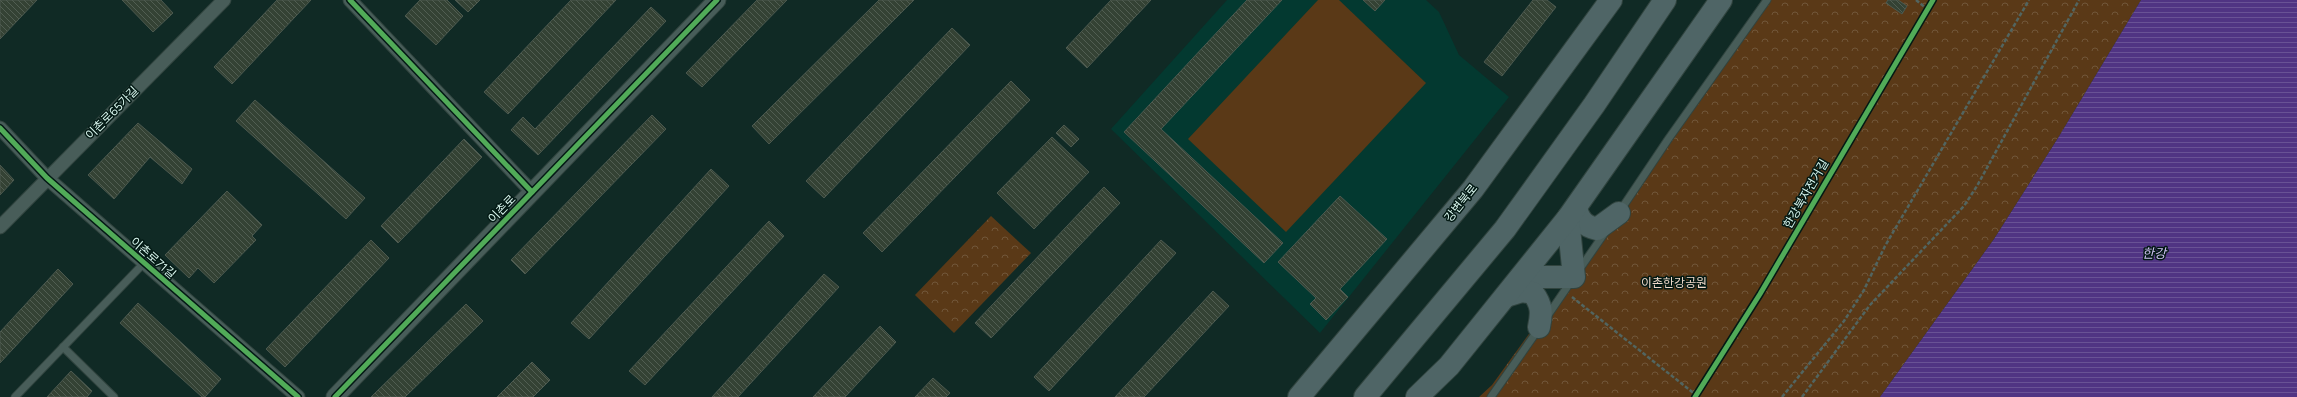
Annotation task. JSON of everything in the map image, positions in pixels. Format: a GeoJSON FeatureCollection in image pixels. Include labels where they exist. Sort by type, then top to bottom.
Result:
{"type":"FeatureCollection","features":[{"type":"Feature","properties":{"kind":"highway","name":"강변북로"},"geometry":{"type":"LineString","coordinates":[[1300,397],[1473,189],[1611,0]]}},
{"type":"Feature","properties":{"kind":"highway"},"geometry":{"type":"LineString","coordinates":[[1365,397],[1505,229],[1594,105],[1665,0]]}},
{"type":"Feature","properties":{"kind":"highway"},"geometry":{"type":"LineString","coordinates":[[1417,397],[1449,366],[1572,213],[1721,0]]}},
{"type":"Feature","properties":{"kind":"highway"},"geometry":{"type":"LineString","coordinates":[[1572,213],[1583,224],[1597,229],[1619,213]]}},
{"type":"Feature","properties":{"kind":"highway"},"geometry":{"type":"LineString","coordinates":[[1521,278],[1570,284],[1572,213]]}},
{"type":"Feature","properties":{"kind":"highway"},"geometry":{"type":"LineString","coordinates":[[1506,296],[1522,292],[1533,293],[1539,302],[1542,313],[1539,327]]}},
{"type":"Feature","properties":{"kind":"street","name":"이촌로65가길"},"geometry":{"type":"LineString","coordinates":[[0,227],[224,0]]}},
{"type":"Feature","properties":{"kind":"street"},"geometry":{"type":"LineString","coordinates":[[350,0],[532,192]]}},
{"type":"Feature","properties":{"kind":"street","name":"이촌로"},"geometry":{"type":"LineString","coordinates":[[335,397],[717,0]]}},
{"type":"Feature","properties":{"kind":"street","name":"이촌로71길"},"geometry":{"type":"LineString","coordinates":[[0,128],[47,178],[298,397]]}},
{"type":"Feature","properties":{"kind":"lane"},"geometry":{"type":"LineString","coordinates":[[1491,397],[1619,213],[1669,138],[1767,0]]}},
{"type":"Feature","properties":{"kind":"lane"},"geometry":{"type":"LineString","coordinates":[[15,397],[144,263]]}},
{"type":"Feature","properties":{"kind":"lane"},"geometry":{"type":"LineString","coordinates":[[63,347],[114,397]]}},
{"type":"Feature","properties":{"kind":"path"},"geometry":{"type":"LineString","coordinates":[[1916,0],[1929,7],[1924,16]]}},
{"type":"Feature","properties":{"kind":"path"},"geometry":{"type":"LineString","coordinates":[[1782,397],[1844,321],[1864,290],[1885,246],[2029,0]]}},
{"type":"Feature","properties":{"kind":"path"},"geometry":{"type":"LineString","coordinates":[[1802,397],[1870,305],[1964,206],[1977,186],[2079,0]]}},
{"type":"Feature","properties":{"kind":"path"},"geometry":{"type":"LineString","coordinates":[[1570,284],[1696,394]]}},
{"type":"Feature","properties":{"kind":"shaded area"},"geometry":{"type":"Polygon","coordinates":[[[1227,0],[1426,0],[1439,12],[1459,55],[1509,97],[1320,333],[1111,129],[1227,0]]]}},
{"type":"Feature","properties":{"kind":"green space"},"geometry":{"type":"Polygon","coordinates":[[[1318,0],[1339,0],[1426,83],[1286,232],[1188,139],[1318,0]]]}},
{"type":"Feature","properties":{"kind":"green space","name":"이촌한강공원"},"geometry":{"type":"Polygon","coordinates":[[[1762,0],[2141,0],[2058,138],[1994,239],[1880,397],[1479,397],[1492,385],[1628,197],[1762,0]]]}},
{"type":"Feature","properties":{"kind":"green space"},"geometry":{"type":"Polygon","coordinates":[[[991,216],[1031,253],[954,333],[915,295],[991,216]]]}},
{"type":"Feature","properties":{"kind":"water","name":"한강"},"geometry":{"type":"Polygon","coordinates":[[[2141,0],[2297,0],[2297,397],[1880,397],[1994,239],[2058,138],[2141,0]]]}},
{"type":"Feature","properties":{"kind":"building"},"geometry":{"type":"Polygon","coordinates":[[[0,0],[37,0],[0,39],[0,0]]]}},
{"type":"Feature","properties":{"kind":"building"},"geometry":{"type":"Polygon","coordinates":[[[122,0],[161,0],[173,13],[153,32],[122,0]]]}},
{"type":"Feature","properties":{"kind":"building"},"geometry":{"type":"Polygon","coordinates":[[[277,0],[311,0],[232,84],[214,67],[277,0]]]}},
{"type":"Feature","properties":{"kind":"building"},"geometry":{"type":"Polygon","coordinates":[[[420,0],[447,0],[463,16],[436,45],[405,16],[420,0]]]}},
{"type":"Feature","properties":{"kind":"building"},"geometry":{"type":"Polygon","coordinates":[[[455,0],[480,0],[468,12],[455,0]]]}},
{"type":"Feature","properties":{"kind":"building"},"geometry":{"type":"Polygon","coordinates":[[[571,0],[616,0],[508,114],[484,92],[571,0]]]}},
{"type":"Feature","properties":{"kind":"building"},"geometry":{"type":"Polygon","coordinates":[[[757,0],[787,0],[702,87],[686,73],[757,0]]]}},
{"type":"Feature","properties":{"kind":"building"},"geometry":{"type":"Polygon","coordinates":[[[879,0],[914,0],[769,144],[752,126],[879,0]]]}},
{"type":"Feature","properties":{"kind":"building"},"geometry":{"type":"Polygon","coordinates":[[[1111,0],[1151,0],[1087,68],[1066,48],[1111,0]]]}},
{"type":"Feature","properties":{"kind":"building"},"geometry":{"type":"Polygon","coordinates":[[[1247,0],[1282,0],[1161,129],[1283,243],[1264,263],[1124,132],[1247,0]]]}},
{"type":"Feature","properties":{"kind":"building"},"geometry":{"type":"Polygon","coordinates":[[[1363,0],[1385,0],[1375,11],[1363,0]]]}},
{"type":"Feature","properties":{"kind":"building"},"geometry":{"type":"Polygon","coordinates":[[[1533,0],[1547,0],[1556,7],[1502,76],[1484,62],[1533,0]]]}},
{"type":"Feature","properties":{"kind":"building"},"geometry":{"type":"Polygon","coordinates":[[[1888,0],[1898,0],[1907,6],[1902,14],[1886,3],[1888,0]]]}},
{"type":"Feature","properties":{"kind":"building"},"geometry":{"type":"Polygon","coordinates":[[[651,7],[666,21],[538,155],[511,130],[523,117],[535,129],[651,7]]]}},
{"type":"Feature","properties":{"kind":"building"},"geometry":{"type":"Polygon","coordinates":[[[952,28],[970,45],[824,198],[806,181],[952,28]]]}},
{"type":"Feature","properties":{"kind":"building"},"geometry":{"type":"Polygon","coordinates":[[[1011,81],[1030,100],[882,252],[863,233],[1011,81]]]}},
{"type":"Feature","properties":{"kind":"building"},"geometry":{"type":"Polygon","coordinates":[[[255,100],[365,198],[346,219],[236,121],[255,100]]]}},
{"type":"Feature","properties":{"kind":"building"},"geometry":{"type":"Polygon","coordinates":[[[652,115],[666,129],[525,274],[511,260],[652,115]]]}},
{"type":"Feature","properties":{"kind":"building"},"geometry":{"type":"Polygon","coordinates":[[[138,123],[192,169],[182,184],[150,157],[114,199],[88,175],[138,123]]]}},
{"type":"Feature","properties":{"kind":"building"},"geometry":{"type":"Polygon","coordinates":[[[1064,125],[1079,139],[1071,147],[1056,133],[1064,125]]]}},
{"type":"Feature","properties":{"kind":"building"},"geometry":{"type":"Polygon","coordinates":[[[1052,137],[1089,172],[1034,229],[997,193],[1052,137]]]}},
{"type":"Feature","properties":{"kind":"building"},"geometry":{"type":"Polygon","coordinates":[[[464,139],[482,157],[398,243],[381,226],[464,139]]]}},
{"type":"Feature","properties":{"kind":"building"},"geometry":{"type":"Polygon","coordinates":[[[0,165],[14,180],[0,195],[0,165]]]}},
{"type":"Feature","properties":{"kind":"building"},"geometry":{"type":"Polygon","coordinates":[[[711,169],[729,186],[589,339],[571,323],[711,169]]]}},
{"type":"Feature","properties":{"kind":"building"},"geometry":{"type":"Polygon","coordinates":[[[1104,187],[1120,203],[991,338],[975,323],[1104,187]]]}},
{"type":"Feature","properties":{"kind":"building"},"geometry":{"type":"Polygon","coordinates":[[[227,191],[262,225],[252,236],[256,240],[214,283],[198,268],[189,278],[165,255],[227,191]]]}},
{"type":"Feature","properties":{"kind":"building"},"geometry":{"type":"Polygon","coordinates":[[[1340,196],[1387,239],[1340,289],[1348,297],[1326,320],[1310,304],[1316,298],[1278,262],[1340,196]]]}},
{"type":"Feature","properties":{"kind":"building"},"geometry":{"type":"Polygon","coordinates":[[[769,221],[784,236],[645,385],[629,371],[769,221]]]}},
{"type":"Feature","properties":{"kind":"building"},"geometry":{"type":"Polygon","coordinates":[[[371,240],[389,258],[285,367],[266,349],[371,240]]]}},
{"type":"Feature","properties":{"kind":"building"},"geometry":{"type":"Polygon","coordinates":[[[1161,240],[1176,253],[1049,391],[1034,377],[1161,240]]]}},
{"type":"Feature","properties":{"kind":"building"},"geometry":{"type":"Polygon","coordinates":[[[58,269],[73,284],[0,363],[0,332],[58,269]]]}},
{"type":"Feature","properties":{"kind":"building"},"geometry":{"type":"Polygon","coordinates":[[[824,274],[839,287],[738,397],[712,397],[824,274]]]}},
{"type":"Feature","properties":{"kind":"building"},"geometry":{"type":"Polygon","coordinates":[[[1213,291],[1229,306],[1144,397],[1115,397],[1213,291]]]}},
{"type":"Feature","properties":{"kind":"building"},"geometry":{"type":"Polygon","coordinates":[[[138,303],[221,379],[205,397],[202,397],[120,323],[138,303]]]}},
{"type":"Feature","properties":{"kind":"building"},"geometry":{"type":"Polygon","coordinates":[[[466,304],[483,321],[405,397],[371,397],[466,304]]]}},
{"type":"Feature","properties":{"kind":"building"},"geometry":{"type":"Polygon","coordinates":[[[880,326],[896,342],[845,397],[813,397],[880,326]]]}},
{"type":"Feature","properties":{"kind":"building"},"geometry":{"type":"Polygon","coordinates":[[[532,362],[550,380],[533,397],[497,397],[532,362]]]}},
{"type":"Feature","properties":{"kind":"building"},"geometry":{"type":"Polygon","coordinates":[[[71,371],[92,391],[87,397],[47,397],[71,371]]]}},
{"type":"Feature","properties":{"kind":"building"},"geometry":{"type":"Polygon","coordinates":[[[933,378],[950,393],[946,397],[915,397],[933,378]]]}},
{"type":"Feature","properties":{"kind":"cycle path"},"geometry":{"type":"LineString","coordinates":[[350,0],[532,192]]}},
{"type":"Feature","properties":{"kind":"cycle path"},"geometry":{"type":"LineString","coordinates":[[335,397],[717,0]]}},
{"type":"Feature","properties":{"kind":"cycle path","name":"한강북자전거길"},"geometry":{"type":"LineString","coordinates":[[1695,397],[1760,294],[1933,0]]}},
{"type":"Feature","properties":{"kind":"cycle path"},"geometry":{"type":"LineString","coordinates":[[0,128],[47,178],[298,397]]}}]}
